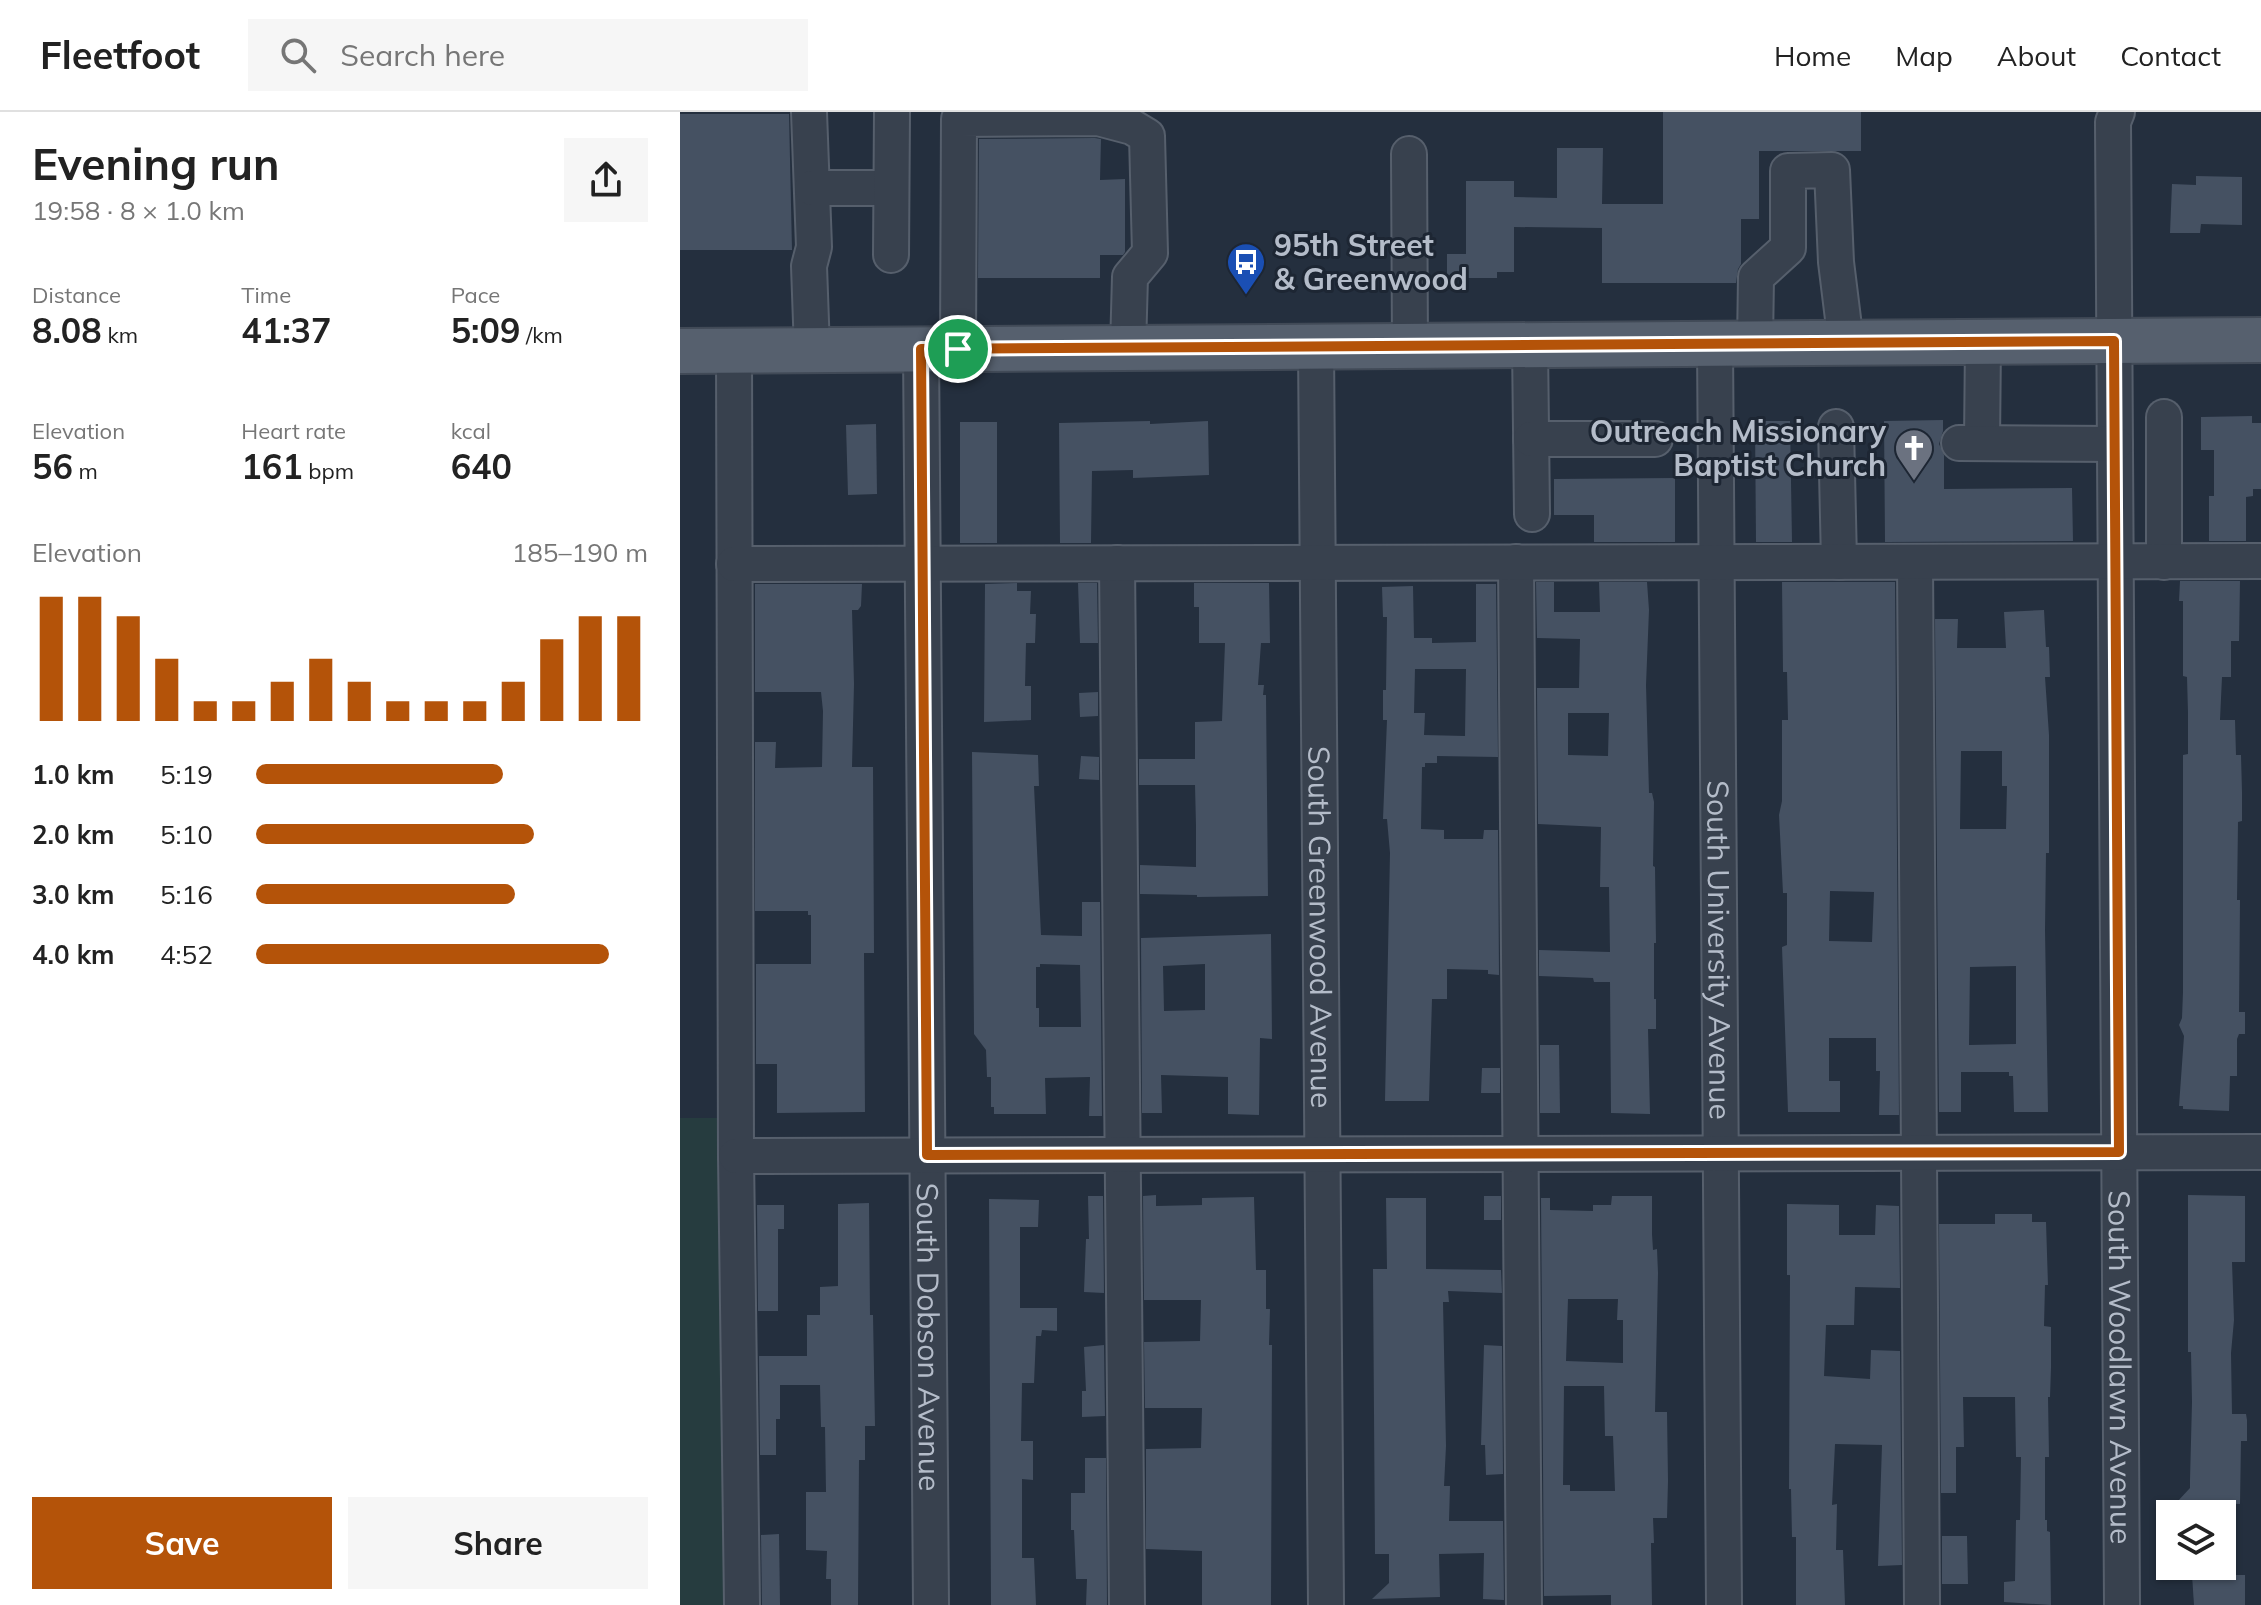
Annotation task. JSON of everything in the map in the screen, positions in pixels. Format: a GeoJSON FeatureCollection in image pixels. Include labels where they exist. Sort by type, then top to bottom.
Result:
{"type":"FeatureCollection","features":[{"type":"Feature","properties":{"kind":"main road"},"geometry":{"type":"LineString","coordinates":[[680,351],[2261,340]]}},
{"type":"Feature","properties":{"kind":"street"},"geometry":{"type":"LineString","coordinates":[[809,112],[814,247],[809,266],[812,350]]}},
{"type":"Feature","properties":{"kind":"street"},"geometry":{"type":"LineString","coordinates":[[891,255],[892,112]]}},
{"type":"Feature","properties":{"kind":"street","name":"South Woodlawn Avenue"},"geometry":{"type":"LineString","coordinates":[[2113,115],[2122,1605]]}},
{"type":"Feature","properties":{"kind":"street","name":"South Dobson Avenue"},"geometry":{"type":"LineString","coordinates":[[931,1605],[923,564],[959,119],[1098,118],[1132,127],[1147,136],[1150,253],[1130,277],[1128,348]]}},
{"type":"Feature","properties":{"kind":"street"},"geometry":{"type":"LineString","coordinates":[[1409,154],[1410,346]]}},
{"type":"Feature","properties":{"kind":"street","name":"South University Avenue"},"geometry":{"type":"LineString","coordinates":[[1724,1605],[1716,562],[1735,344],[1756,277],[1788,248],[1788,171],[1832,170],[1836,262],[1846,343]]}},
{"type":"Feature","properties":{"kind":"street"},"geometry":{"type":"LineString","coordinates":[[812,188],[891,188]]}},
{"type":"Feature","properties":{"kind":"street"},"geometry":{"type":"LineString","coordinates":[[1983,342],[1970,442],[2115,444]]}},
{"type":"Feature","properties":{"kind":"street"},"geometry":{"type":"LineString","coordinates":[[1530,345],[1532,514]]}},
{"type":"Feature","properties":{"kind":"street","name":"South Greenwood Avenue"},"geometry":{"type":"LineString","coordinates":[[1316,347],[1326,1605]]}},
{"type":"Feature","properties":{"kind":"street"},"geometry":{"type":"LineString","coordinates":[[734,350],[736,1156],[742,1605]]}},
{"type":"Feature","properties":{"kind":"street"},"geometry":{"type":"LineString","coordinates":[[2164,417],[2164,562]]}},
{"type":"Feature","properties":{"kind":"street"},"geometry":{"type":"LineString","coordinates":[[1836,427],[1839,562]]}},
{"type":"Feature","properties":{"kind":"street"},"geometry":{"type":"LineString","coordinates":[[1531,439],[1655,439]]}},
{"type":"Feature","properties":{"kind":"street"},"geometry":{"type":"LineString","coordinates":[[2115,497],[2163,497]]}},
{"type":"Feature","properties":{"kind":"street"},"geometry":{"type":"LineString","coordinates":[[734,564],[2261,561]]}},
{"type":"Feature","properties":{"kind":"street"},"geometry":{"type":"LineString","coordinates":[[1516,562],[1524,1605]]}},
{"type":"Feature","properties":{"kind":"street"},"geometry":{"type":"LineString","coordinates":[[1915,562],[1922,1605]]}},
{"type":"Feature","properties":{"kind":"street"},"geometry":{"type":"LineString","coordinates":[[1117,563],[1127,1605]]}},
{"type":"Feature","properties":{"kind":"street"},"geometry":{"type":"LineString","coordinates":[[736,1156],[2261,1152]]}},
{"type":"Feature","properties":{"kind":"green space"},"geometry":{"type":"Polygon","coordinates":[[[680,1118],[721,1118],[732,1605],[680,1605],[680,1118]]]}},
{"type":"Feature","properties":{"kind":"building"},"geometry":{"type":"Polygon","coordinates":[[[1663,112],[1861,112],[1861,151],[1759,151],[1759,219],[1741,219],[1741,264],[1736,283],[1602,283],[1602,228],[1514,227],[1514,272],[1497,272],[1497,278],[1447,278],[1447,254],[1466,254],[1466,181],[1514,181],[1514,197],[1557,198],[1557,148],[1603,148],[1602,204],[1663,204],[1663,112]]]}},
{"type":"Feature","properties":{"kind":"building"},"geometry":{"type":"Polygon","coordinates":[[[680,114],[789,114],[792,250],[680,250],[680,114]]]}},
{"type":"Feature","properties":{"kind":"building"},"geometry":{"type":"Polygon","coordinates":[[[979,139],[1101,139],[1100,180],[1125,179],[1123,255],[1100,255],[1100,278],[978,278],[979,139]]]}},
{"type":"Feature","properties":{"kind":"building"},"geometry":{"type":"Polygon","coordinates":[[[2196,176],[2242,177],[2242,225],[2201,224],[2200,233],[2170,233],[2172,184],[2196,185],[2196,176]]]}},
{"type":"Feature","properties":{"kind":"building"},"geometry":{"type":"Polygon","coordinates":[[[2252,416],[2252,423],[2261,423],[2261,489],[2253,489],[2253,496],[2246,497],[2246,541],[2209,541],[2209,496],[2214,496],[2214,450],[2201,450],[2201,417],[2252,416]]]}},
{"type":"Feature","properties":{"kind":"building"},"geometry":{"type":"Polygon","coordinates":[[[1943,420],[1939,444],[1944,455],[1944,489],[2072,488],[2073,541],[1885,542],[1884,421],[1943,420]]]}},
{"type":"Feature","properties":{"kind":"building"},"geometry":{"type":"Polygon","coordinates":[[[1150,421],[1150,424],[1208,421],[1209,475],[1133,478],[1133,470],[1092,471],[1091,543],[1060,543],[1059,423],[1150,421]]]}},
{"type":"Feature","properties":{"kind":"building"},"geometry":{"type":"Polygon","coordinates":[[[1755,421],[1790,421],[1792,542],[1756,542],[1755,421]]]}},
{"type":"Feature","properties":{"kind":"building"},"geometry":{"type":"Polygon","coordinates":[[[960,422],[997,422],[997,543],[960,543],[960,422]]]}},
{"type":"Feature","properties":{"kind":"building"},"geometry":{"type":"Polygon","coordinates":[[[876,424],[877,494],[848,495],[846,425],[876,424]]]}},
{"type":"Feature","properties":{"kind":"building"},"geometry":{"type":"Polygon","coordinates":[[[1675,478],[1675,542],[1594,542],[1594,515],[1554,515],[1554,479],[1675,478]]]}},
{"type":"Feature","properties":{"kind":"building"},"geometry":{"type":"Polygon","coordinates":[[[2180,581],[2240,581],[2239,641],[2231,641],[2231,677],[2222,677],[2220,720],[2235,720],[2236,755],[2241,755],[2242,792],[2242,821],[2238,822],[2237,900],[2240,900],[2239,1012],[2245,1012],[2245,1034],[2239,1034],[2237,1039],[2237,1076],[2230,1076],[2229,1111],[2183,1109],[2179,1106],[2184,1036],[2179,1025],[2183,992],[2183,755],[2188,754],[2187,677],[2183,676],[2180,581]]]}},
{"type":"Feature","properties":{"kind":"building"},"geometry":{"type":"Polygon","coordinates":[[[1536,582],[1554,582],[1554,612],[1600,612],[1599,582],[1647,582],[1646,685],[1649,793],[1652,793],[1654,802],[1656,943],[1656,1029],[1648,1029],[1650,1114],[1611,1113],[1610,982],[1594,982],[1593,978],[1539,976],[1539,950],[1610,952],[1609,887],[1600,887],[1601,827],[1538,824],[1537,688],[1579,688],[1580,639],[1537,638],[1536,582]],[[1568,713],[1568,755],[1608,756],[1609,713],[1568,713]]]}},
{"type":"Feature","properties":{"kind":"building"},"geometry":{"type":"Polygon","coordinates":[[[1782,582],[1895,582],[1899,1115],[1879,1115],[1880,1071],[1876,1071],[1876,1038],[1829,1038],[1829,1081],[1840,1081],[1840,1112],[1788,1112],[1782,947],[1787,945],[1787,893],[1783,893],[1779,815],[1782,801],[1782,720],[1788,720],[1787,672],[1783,672],[1782,582]],[[1830,891],[1829,941],[1872,942],[1874,892],[1830,891]]]}},
{"type":"Feature","properties":{"kind":"building"},"geometry":{"type":"Polygon","coordinates":[[[1017,583],[1017,591],[1031,591],[1030,614],[1036,614],[1035,643],[1026,643],[1025,686],[1031,686],[1031,720],[984,722],[985,584],[1017,583]]]}},
{"type":"Feature","properties":{"kind":"building"},"geometry":{"type":"Polygon","coordinates":[[[1078,583],[1097,583],[1098,643],[1080,643],[1078,583]]]}},
{"type":"Feature","properties":{"kind":"building"},"geometry":{"type":"Polygon","coordinates":[[[1194,583],[1269,583],[1270,643],[1261,643],[1258,685],[1264,685],[1263,695],[1266,695],[1268,896],[1140,894],[1140,865],[1196,867],[1196,826],[1195,785],[1139,785],[1139,759],[1195,759],[1195,722],[1222,721],[1225,643],[1199,643],[1199,607],[1194,607],[1194,583]]]}},
{"type":"Feature","properties":{"kind":"building"},"geometry":{"type":"Polygon","coordinates":[[[755,584],[862,584],[861,606],[858,610],[852,610],[852,767],[873,767],[874,953],[864,953],[865,1112],[777,1113],[777,1064],[756,1064],[756,964],[811,964],[811,915],[808,911],[755,911],[755,742],[776,742],[775,768],[822,767],[823,711],[821,692],[755,692],[755,584]]]}},
{"type":"Feature","properties":{"kind":"building"},"geometry":{"type":"Polygon","coordinates":[[[1476,584],[1496,584],[1498,757],[1437,756],[1437,763],[1425,763],[1422,767],[1421,829],[1444,830],[1444,839],[1483,839],[1484,830],[1498,830],[1499,975],[1488,974],[1488,970],[1447,969],[1447,999],[1432,999],[1429,1101],[1385,1101],[1390,853],[1387,819],[1383,819],[1387,720],[1383,720],[1383,690],[1386,690],[1387,617],[1383,617],[1382,587],[1413,586],[1414,638],[1432,638],[1432,643],[1476,642],[1476,584]],[[1415,669],[1414,713],[1425,713],[1424,735],[1465,736],[1466,669],[1415,669]]]}},
{"type":"Feature","properties":{"kind":"building"},"geometry":{"type":"Polygon","coordinates":[[[2044,610],[2046,647],[2049,647],[2050,677],[2045,677],[2049,735],[2049,853],[2046,853],[2045,930],[2048,1112],[2014,1112],[2013,1076],[2009,1076],[2009,1072],[1961,1072],[1961,1112],[1939,1112],[1935,619],[1958,619],[1957,648],[2006,648],[2004,612],[2044,610]],[[1961,751],[1960,829],[2006,829],[2007,786],[2002,786],[2002,751],[1961,751]],[[2016,966],[1970,967],[1969,1045],[2016,1044],[2016,966]]]}},
{"type":"Feature","properties":{"kind":"building"},"geometry":{"type":"Polygon","coordinates":[[[1098,692],[1098,716],[1080,717],[1079,693],[1098,692]]]}},
{"type":"Feature","properties":{"kind":"building"},"geometry":{"type":"Polygon","coordinates":[[[972,752],[1038,755],[1039,786],[1034,786],[1041,935],[1082,936],[1082,902],[1100,902],[1102,1116],[1089,1116],[1090,1077],[1045,1078],[1046,1114],[994,1114],[986,1050],[974,1034],[972,752]],[[1040,964],[1036,967],[1039,1027],[1081,1027],[1080,965],[1040,964]]]}},
{"type":"Feature","properties":{"kind":"building"},"geometry":{"type":"Polygon","coordinates":[[[1081,756],[1099,757],[1099,780],[1079,779],[1081,756]]]}},
{"type":"Feature","properties":{"kind":"building"},"geometry":{"type":"Polygon","coordinates":[[[1271,934],[1272,1039],[1260,1038],[1259,1115],[1228,1114],[1228,1077],[1161,1075],[1162,1113],[1142,1113],[1141,938],[1271,934]],[[1205,964],[1163,966],[1164,1011],[1205,1010],[1205,964]]]}},
{"type":"Feature","properties":{"kind":"building"},"geometry":{"type":"Polygon","coordinates":[[[1540,1045],[1559,1045],[1560,1113],[1540,1113],[1540,1045]]]}},
{"type":"Feature","properties":{"kind":"building"},"geometry":{"type":"Polygon","coordinates":[[[1482,1068],[1500,1068],[1500,1093],[1481,1093],[1482,1068]]]}},
{"type":"Feature","properties":{"kind":"building"},"geometry":{"type":"Polygon","coordinates":[[[1156,1195],[1156,1206],[1202,1205],[1202,1198],[1254,1197],[1256,1270],[1266,1270],[1266,1309],[1270,1309],[1269,1345],[1272,1345],[1271,1605],[1202,1605],[1202,1551],[1146,1549],[1146,1449],[1201,1448],[1202,1408],[1145,1408],[1144,1342],[1200,1341],[1201,1300],[1144,1300],[1143,1196],[1156,1195]]]}},
{"type":"Feature","properties":{"kind":"building"},"geometry":{"type":"Polygon","coordinates":[[[2188,1195],[2245,1196],[2245,1262],[2232,1262],[2232,1414],[2246,1414],[2247,1420],[2247,1441],[2241,1441],[2240,1504],[2236,1504],[2236,1500],[2179,1500],[2190,1488],[2192,1402],[2191,1352],[2188,1352],[2188,1195]]]}},
{"type":"Feature","properties":{"kind":"building"},"geometry":{"type":"Polygon","coordinates":[[[1088,1196],[1103,1196],[1104,1293],[1084,1292],[1086,1239],[1089,1239],[1088,1196]]]}},
{"type":"Feature","properties":{"kind":"building"},"geometry":{"type":"Polygon","coordinates":[[[1484,1196],[1501,1196],[1501,1220],[1484,1220],[1484,1196]]]}},
{"type":"Feature","properties":{"kind":"building"},"geometry":{"type":"Polygon","coordinates":[[[1612,1196],[1652,1196],[1653,1250],[1657,1249],[1658,1273],[1655,1412],[1667,1412],[1668,1481],[1667,1518],[1653,1518],[1652,1605],[1611,1605],[1611,1595],[1544,1596],[1541,1198],[1550,1198],[1550,1210],[1593,1211],[1593,1205],[1611,1205],[1612,1196]],[[1568,1299],[1566,1361],[1623,1363],[1623,1320],[1617,1320],[1618,1299],[1568,1299]],[[1564,1386],[1563,1485],[1570,1485],[1570,1491],[1615,1491],[1613,1436],[1605,1436],[1604,1386],[1564,1386]]]}},
{"type":"Feature","properties":{"kind":"building"},"geometry":{"type":"Polygon","coordinates":[[[1386,1198],[1426,1198],[1426,1269],[1501,1270],[1502,1293],[1448,1291],[1449,1302],[1443,1302],[1444,1486],[1450,1486],[1449,1521],[1503,1521],[1504,1600],[1483,1599],[1484,1553],[1439,1554],[1440,1597],[1372,1599],[1389,1583],[1389,1554],[1375,1554],[1373,1269],[1387,1269],[1386,1198]]]}},
{"type":"Feature","properties":{"kind":"building"},"geometry":{"type":"Polygon","coordinates":[[[989,1199],[1039,1200],[1038,1227],[1020,1227],[1020,1308],[1057,1308],[1057,1331],[1042,1330],[1041,1336],[1036,1336],[1034,1383],[1022,1383],[1021,1441],[1033,1441],[1033,1480],[1022,1479],[1022,1558],[1034,1558],[1036,1605],[991,1605],[989,1199]]]}},
{"type":"Feature","properties":{"kind":"building"},"geometry":{"type":"Polygon","coordinates":[[[869,1203],[875,1426],[865,1426],[865,1460],[859,1460],[858,1605],[831,1605],[831,1579],[826,1579],[827,1551],[806,1550],[806,1492],[826,1492],[825,1427],[821,1427],[820,1385],[780,1385],[776,1455],[760,1455],[759,1356],[807,1356],[807,1315],[820,1315],[820,1287],[838,1286],[838,1204],[869,1203]]]}},
{"type":"Feature","properties":{"kind":"building"},"geometry":{"type":"Polygon","coordinates":[[[1787,1204],[1839,1205],[1839,1235],[1875,1235],[1876,1205],[1899,1206],[1900,1288],[1855,1287],[1854,1325],[1826,1325],[1824,1376],[1870,1379],[1871,1350],[1900,1351],[1902,1565],[1878,1566],[1882,1445],[1835,1444],[1832,1505],[1837,1504],[1836,1550],[1843,1550],[1845,1605],[1796,1605],[1796,1537],[1792,1537],[1789,1489],[1790,1275],[1787,1275],[1787,1204]]]}},
{"type":"Feature","properties":{"kind":"building"},"geometry":{"type":"Polygon","coordinates":[[[757,1205],[784,1205],[784,1229],[778,1229],[778,1311],[758,1311],[757,1205]]]}},
{"type":"Feature","properties":{"kind":"building"},"geometry":{"type":"Polygon","coordinates":[[[1995,1214],[2032,1214],[2032,1222],[2046,1222],[2048,1285],[2045,1285],[2044,1326],[2051,1327],[2051,1368],[2049,1457],[2045,1457],[2045,1520],[2050,1532],[2051,1605],[2004,1602],[2004,1582],[2015,1581],[2016,1520],[2020,1520],[2021,1457],[2016,1457],[2015,1397],[1963,1397],[1964,1447],[1956,1447],[1956,1493],[1941,1493],[1939,1224],[1995,1224],[1995,1214]]]}},
{"type":"Feature","properties":{"kind":"building"},"geometry":{"type":"Polygon","coordinates":[[[1104,1345],[1105,1416],[1082,1417],[1082,1391],[1086,1391],[1084,1347],[1104,1345]]]}},
{"type":"Feature","properties":{"kind":"building"},"geometry":{"type":"Polygon","coordinates":[[[1484,1345],[1502,1346],[1503,1474],[1486,1475],[1485,1445],[1481,1445],[1484,1345]]]}},
{"type":"Feature","properties":{"kind":"building"},"geometry":{"type":"Polygon","coordinates":[[[1085,1458],[1106,1458],[1107,1605],[1086,1605],[1087,1579],[1076,1579],[1071,1493],[1085,1493],[1085,1458]]]}},
{"type":"Feature","properties":{"kind":"building"},"geometry":{"type":"Polygon","coordinates":[[[779,1534],[780,1605],[762,1605],[761,1535],[779,1534]]]}},
{"type":"Feature","properties":{"kind":"building"},"geometry":{"type":"Polygon","coordinates":[[[1942,1536],[1967,1536],[1968,1584],[1942,1584],[1942,1536]]]}},
{"type":"Feature","properties":{"kind":"building"},"geometry":{"type":"Polygon","coordinates":[[[2236,1575],[2245,1575],[2245,1605],[2194,1605],[2192,1580],[2236,1580],[2236,1575]]]}},
{"type":"Feature","properties":{"kind":"place","name":"95th Street & Greenwood"},"geometry":{"type":"Point","coordinates":[1246,296]}},
{"type":"Feature","properties":{"kind":"place","name":"Outreach Missionary Baptist Church"},"geometry":{"type":"Point","coordinates":[1914,482]}},
{"type":"Feature","properties":{"kind":"route"},"geometry":{"type":"LineString","coordinates":[[2114,341],[2119,1152],[927,1155],[921,349],[958,349],[2114,341]]}}]}
